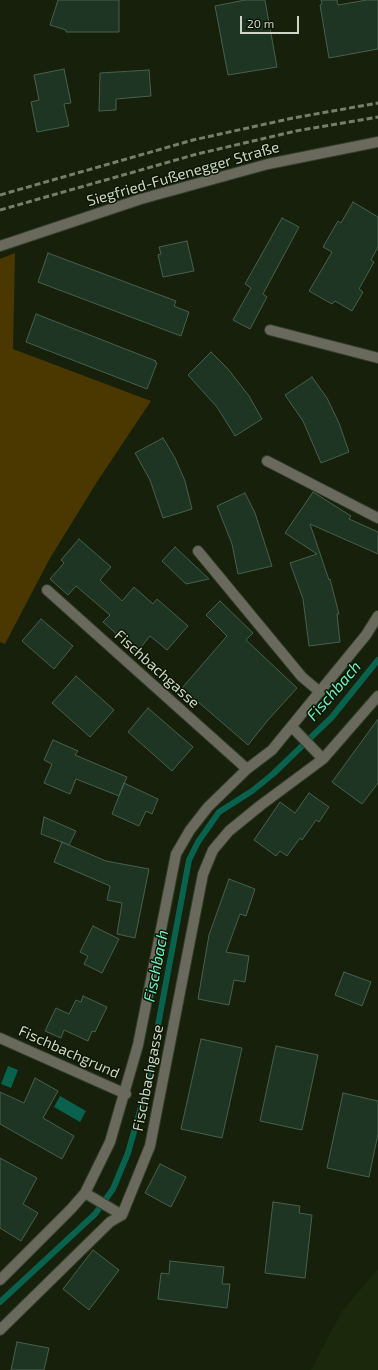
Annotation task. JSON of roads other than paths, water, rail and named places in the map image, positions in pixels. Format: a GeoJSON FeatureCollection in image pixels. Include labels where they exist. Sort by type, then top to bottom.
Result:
{"type":"FeatureCollection","features":[{"type":"Feature","properties":{"kind":"street","name":"Siegfried-Fußenegger Straße"},"geometry":{"type":"LineString","coordinates":[[0,246],[141,199],[268,164],[378,142]]}},
{"type":"Feature","properties":{"kind":"street"},"geometry":{"type":"LineString","coordinates":[[270,330],[378,358]]}},
{"type":"Feature","properties":{"kind":"street"},"geometry":{"type":"LineString","coordinates":[[268,461],[378,518]]}},
{"type":"Feature","properties":{"kind":"street"},"geometry":{"type":"LineString","coordinates":[[198,551],[302,678],[320,692]]}},
{"type":"Feature","properties":{"kind":"street","name":"Fischbachgasse"},"geometry":{"type":"LineString","coordinates":[[47,590],[247,769]]}},
{"type":"Feature","properties":{"kind":"street","name":"Fischbachgasse"},"geometry":{"type":"LineString","coordinates":[[0,1280],[88,1195],[110,1142],[126,1094],[138,1044],[176,854],[190,830],[208,807],[247,769],[272,750],[292,727],[366,636],[378,616]]}},
{"type":"Feature","properties":{"kind":"street","name":"Fischbachgasse"},"geometry":{"type":"LineString","coordinates":[[117,1212],[150,1146],[203,874],[213,850],[229,831],[320,756],[378,696]]}},
{"type":"Feature","properties":{"kind":"street"},"geometry":{"type":"LineString","coordinates":[[292,727],[320,756]]}},
{"type":"Feature","properties":{"kind":"street","name":"Fischbachgrund"},"geometry":{"type":"LineString","coordinates":[[0,1038],[126,1094]]}},
{"type":"Feature","properties":{"kind":"street"},"geometry":{"type":"LineString","coordinates":[[0,1330],[110,1222],[117,1212],[88,1195]]}},
{"type":"Feature","properties":{"kind":"water"},"geometry":{"type":"Polygon","coordinates":[[[8,1066],[18,1070],[11,1088],[1,1084],[8,1066]]]}},
{"type":"Feature","properties":{"kind":"water"},"geometry":{"type":"Polygon","coordinates":[[[60,1096],[86,1111],[80,1122],[54,1107],[60,1096]]]}},
{"type":"Feature","properties":{"kind":"waterway","name":"Fischbach"},"geometry":{"type":"LineString","coordinates":[[0,1302],[95,1214],[113,1189],[128,1153],[146,1089],[189,860],[198,842],[219,812],[252,791],[273,774],[332,717],[378,660]]}},
{"type":"Feature","properties":{"kind":"railway"},"geometry":{"type":"LineString","coordinates":[[0,195],[193,140],[293,118],[378,103]]}},
{"type":"Feature","properties":{"kind":"railway"},"geometry":{"type":"LineString","coordinates":[[0,210],[197,154],[296,131],[378,117]]}}]}
